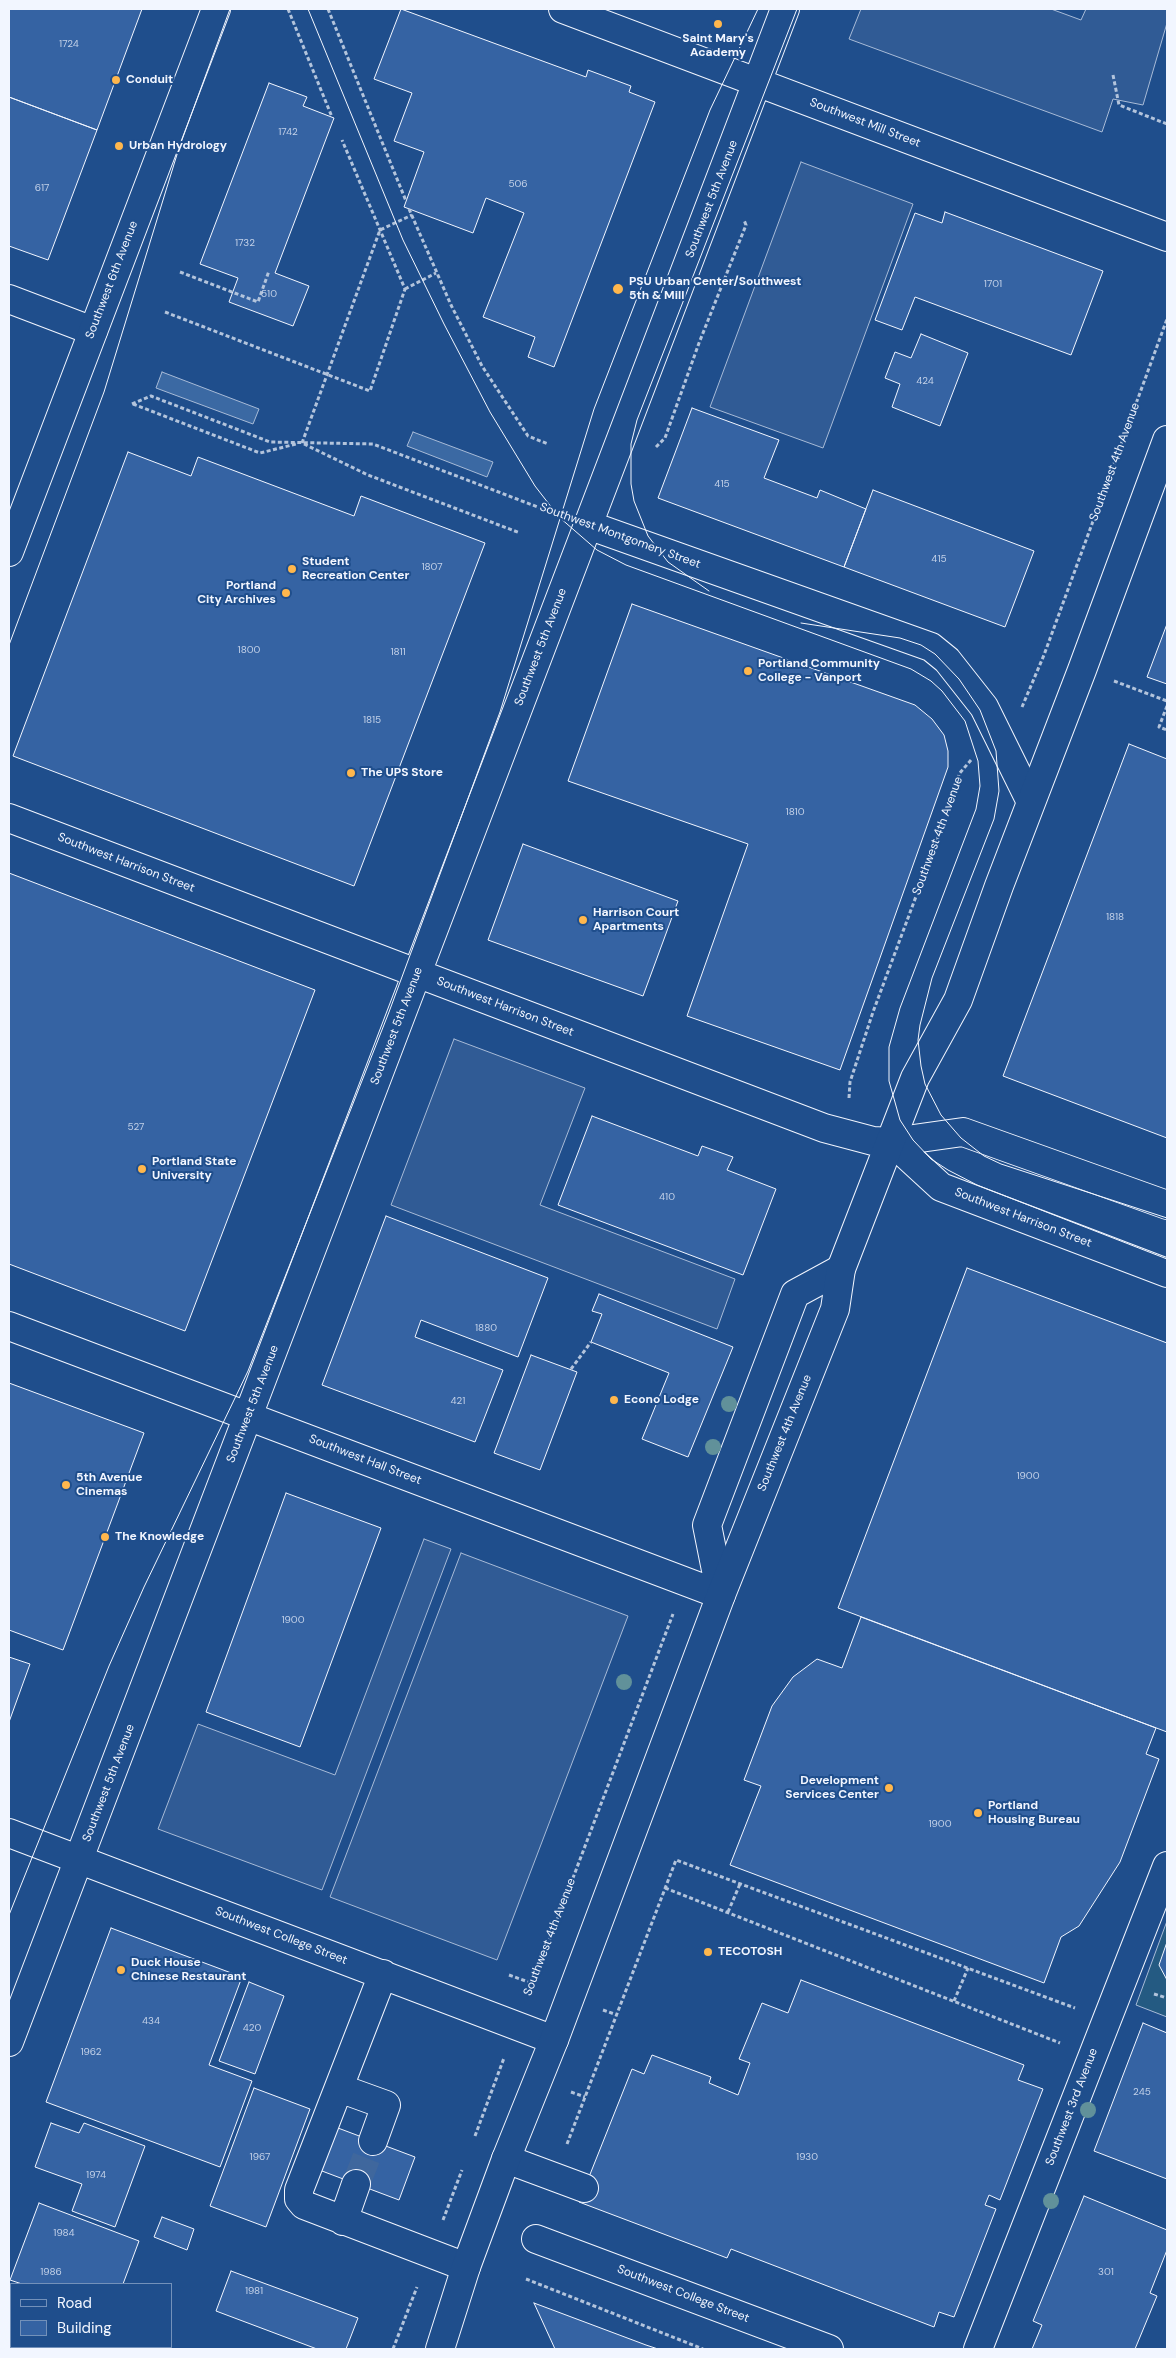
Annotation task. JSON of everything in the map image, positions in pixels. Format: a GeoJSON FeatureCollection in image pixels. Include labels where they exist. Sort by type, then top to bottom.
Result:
{"type":"FeatureCollection","features":[{"type":"Feature","properties":{"kind":"street","name":"Southwest 6th Avenue"},"geometry":{"type":"LineString","coordinates":[[9,552],[216,9]]}},
{"type":"Feature","properties":{"kind":"street","name":"Southwest Mill Street"},"geometry":{"type":"LineString","coordinates":[[563,9],[1167,237]]}},
{"type":"Feature","properties":{"kind":"street","name":"Southwest 5th Avenue"},"geometry":{"type":"LineString","coordinates":[[9,2042],[785,9]]}},
{"type":"Feature","properties":{"kind":"street"},"geometry":{"type":"LineString","coordinates":[[9,299],[93,331]]}},
{"type":"Feature","properties":{"kind":"street","name":"Southwest 4th Avenue"},"geometry":{"type":"LineString","coordinates":[[440,2349],[466,2267],[506,2159],[554,2040],[721,1595],[835,1309],[841,1268],[921,1066],[958,1000],[1030,800],[1082,670],[1167,440]]}},
{"type":"Feature","properties":{"kind":"street","name":"Southwest Montgomery Street"},"geometry":{"type":"LineString","coordinates":[[588,525],[931,647],[947,660],[984,707],[1030,800]]}},
{"type":"Feature","properties":{"kind":"street","name":"Southwest Harrison Street"},"geometry":{"type":"LineString","coordinates":[[9,818],[848,1136],[892,1142],[963,1132],[1167,1205]]}},
{"type":"Feature","properties":{"kind":"street","name":"Southwest Harrison Street"},"geometry":{"type":"LineString","coordinates":[[892,1142],[941,1187],[1167,1273]]}},
{"type":"Feature","properties":{"kind":"street"},"geometry":{"type":"LineString","coordinates":[[721,1595],[707,1525],[795,1294],[841,1268]]}},
{"type":"Feature","properties":{"kind":"street","name":"Southwest Hall Street"},"geometry":{"type":"LineString","coordinates":[[9,1326],[721,1595]]}},
{"type":"Feature","properties":{"kind":"street","name":"Southwest College Street"},"geometry":{"type":"LineString","coordinates":[[9,1833],[554,2040]]}},
{"type":"Feature","properties":{"kind":"street","name":"Southwest 3rd Avenue"},"geometry":{"type":"LineString","coordinates":[[978,2349],[1167,1866]]}},
{"type":"Feature","properties":{"kind":"street"},"geometry":{"type":"LineString","coordinates":[[382,1974],[298,2199],[304,2205],[343,2221],[466,2267]]}},
{"type":"Feature","properties":{"kind":"street"},"geometry":{"type":"LineString","coordinates":[[339,2088],[386,2105],[373,2141]]}},
{"type":"Feature","properties":{"kind":"street"},"geometry":{"type":"LineString","coordinates":[[506,2159],[584,2188]]}},
{"type":"Feature","properties":{"kind":"street"},"geometry":{"type":"LineString","coordinates":[[343,2221],[356,2184]]}},
{"type":"Feature","properties":{"kind":"street","name":"Southwest College Street"},"geometry":{"type":"LineString","coordinates":[[536,2239],[829,2349]]}},
{"type":"Feature","properties":{"kind":"path"},"geometry":{"type":"LineString","coordinates":[[288,9],[332,118]]}},
{"type":"Feature","properties":{"kind":"path"},"geometry":{"type":"LineString","coordinates":[[328,9],[406,201]]}},
{"type":"Feature","properties":{"kind":"path"},"geometry":{"type":"LineString","coordinates":[[1113,75],[1119,106],[1167,124]]}},
{"type":"Feature","properties":{"kind":"path"},"geometry":{"type":"LineString","coordinates":[[165,312],[370,391],[405,289],[342,140]]}},
{"type":"Feature","properties":{"kind":"path"},"geometry":{"type":"LineString","coordinates":[[409,209],[436,273],[482,366],[528,436],[548,444]]}},
{"type":"Feature","properties":{"kind":"path"},"geometry":{"type":"LineString","coordinates":[[412,215],[380,230],[302,443],[368,475],[520,533]]}},
{"type":"Feature","properties":{"kind":"path"},"geometry":{"type":"LineString","coordinates":[[665,438],[699,343],[744,230]]}},
{"type":"Feature","properties":{"kind":"path"},"geometry":{"type":"LineString","coordinates":[[180,272],[258,302],[268,271]]}},
{"type":"Feature","properties":{"kind":"path"},"geometry":{"type":"LineString","coordinates":[[405,289],[436,273]]}},
{"type":"Feature","properties":{"kind":"path","name":"Southwest 4th Avenue"},"geometry":{"type":"LineString","coordinates":[[848,1136],[850,1082],[873,1012],[956,789],[959,774],[1024,705],[1167,319]]}},
{"type":"Feature","properties":{"kind":"path","name":"Southwest Montgomery Street"},"geometry":{"type":"LineString","coordinates":[[302,443],[260,453],[132,404],[151,396],[270,442],[373,444],[588,525]]}},
{"type":"Feature","properties":{"kind":"path"},"geometry":{"type":"LineString","coordinates":[[1124,685],[1167,701]]}},
{"type":"Feature","properties":{"kind":"path"},"geometry":{"type":"LineString","coordinates":[[1167,706],[1159,727],[1167,730]]}},
{"type":"Feature","properties":{"kind":"path"},"geometry":{"type":"LineString","coordinates":[[571,1369],[591,1342]]}},
{"type":"Feature","properties":{"kind":"path","name":"Southwest 4th Avenue"},"geometry":{"type":"LineString","coordinates":[[472,2143],[686,1582]]}},
{"type":"Feature","properties":{"kind":"path"},"geometry":{"type":"LineString","coordinates":[[585,2097],[676,1860],[1073,2008]]}},
{"type":"Feature","properties":{"kind":"path"},"geometry":{"type":"LineString","coordinates":[[728,1912],[740,1884]]}},
{"type":"Feature","properties":{"kind":"path"},"geometry":{"type":"LineString","coordinates":[[665,1888],[1092,2055]]}},
{"type":"Feature","properties":{"kind":"path"},"geometry":{"type":"LineString","coordinates":[[954,2001],[968,1968]]}},
{"type":"Feature","properties":{"kind":"path"},"geometry":{"type":"LineString","coordinates":[[394,2349],[465,2161]]}},
{"type":"Feature","properties":{"kind":"path"},"geometry":{"type":"LineString","coordinates":[[526,2279],[703,2349]]}},
{"type":"Feature","properties":{"kind":"shaded area"},"geometry":{"type":"Polygon","coordinates":[[[861,9],[1051,9],[1081,20],[1086,9],[1167,9],[1167,23],[1143,105],[1113,99],[1102,132],[849,39],[861,9]]]}},
{"type":"Feature","properties":{"kind":"shaded area"},"geometry":{"type":"Polygon","coordinates":[[[801,162],[913,204],[823,448],[710,407],[801,162]]]}},
{"type":"Feature","properties":{"kind":"shaded area"},"geometry":{"type":"Polygon","coordinates":[[[162,372],[259,409],[253,424],[156,388],[162,372]]]}},
{"type":"Feature","properties":{"kind":"shaded area"},"geometry":{"type":"Polygon","coordinates":[[[413,432],[493,462],[487,477],[407,446],[413,432]]]}},
{"type":"Feature","properties":{"kind":"shaded area"},"geometry":{"type":"Polygon","coordinates":[[[454,1039],[585,1088],[540,1205],[735,1279],[717,1329],[391,1205],[454,1039]]]}},
{"type":"Feature","properties":{"kind":"shaded area"},"geometry":{"type":"Polygon","coordinates":[[[424,1539],[451,1549],[322,1890],[158,1829],[198,1724],[335,1775],[424,1539]]]}},
{"type":"Feature","properties":{"kind":"shaded area"},"geometry":{"type":"Polygon","coordinates":[[[461,1553],[628,1616],[497,1960],[330,1897],[461,1553]]]}},
{"type":"Feature","properties":{"kind":"shaded area"},"geometry":{"type":"Polygon","coordinates":[[[1167,1921],[1167,2017],[1136,2005],[1167,1921]]]}},
{"type":"Feature","properties":{"kind":"building"},"geometry":{"type":"Polygon","coordinates":[[[9,9],[142,9],[97,130],[9,97],[9,9]]]}},
{"type":"Feature","properties":{"kind":"building"},"geometry":{"type":"Polygon","coordinates":[[[401,9],[586,77],[588,70],[631,86],[629,92],[655,102],[554,367],[528,357],[535,337],[483,317],[524,213],[486,198],[473,233],[404,207],[424,152],[394,141],[412,93],[374,79],[401,9]]]}},
{"type":"Feature","properties":{"kind":"building"},"geometry":{"type":"Polygon","coordinates":[[[269,83],[307,97],[303,106],[334,118],[275,273],[309,286],[293,326],[229,302],[238,278],[200,264],[269,83]]]}},
{"type":"Feature","properties":{"kind":"building"},"geometry":{"type":"Polygon","coordinates":[[[9,97],[97,130],[48,260],[9,246],[9,97]]]}},
{"type":"Feature","properties":{"kind":"building"},"geometry":{"type":"Polygon","coordinates":[[[945,212],[1103,271],[1071,355],[915,297],[902,330],[875,320],[915,213],[942,223],[945,212]]]}},
{"type":"Feature","properties":{"kind":"building"},"geometry":{"type":"Polygon","coordinates":[[[921,334],[968,353],[940,426],[892,407],[900,384],[885,378],[895,352],[911,358],[921,334]]]}},
{"type":"Feature","properties":{"kind":"building"},"geometry":{"type":"Polygon","coordinates":[[[692,408],[779,440],[764,478],[817,498],[820,490],[866,509],[844,567],[658,498],[692,408]]]}},
{"type":"Feature","properties":{"kind":"building"},"geometry":{"type":"Polygon","coordinates":[[[128,452],[191,476],[198,457],[354,516],[361,496],[485,543],[354,886],[13,756],[128,452]]]}},
{"type":"Feature","properties":{"kind":"building"},"geometry":{"type":"Polygon","coordinates":[[[873,490],[1034,551],[1005,627],[844,567],[873,490]]]}},
{"type":"Feature","properties":{"kind":"building"},"geometry":{"type":"Polygon","coordinates":[[[632,604],[915,705],[932,719],[944,735],[948,751],[948,767],[840,1070],[687,1016],[748,844],[568,781],[632,604]]]}},
{"type":"Feature","properties":{"kind":"building"},"geometry":{"type":"Polygon","coordinates":[[[1167,624],[1167,684],[1147,677],[1167,624]]]}},
{"type":"Feature","properties":{"kind":"building"},"geometry":{"type":"Polygon","coordinates":[[[1129,744],[1167,759],[1167,1138],[1003,1076],[1129,744]]]}},
{"type":"Feature","properties":{"kind":"building","name":"Harrison Court Apartments"},"geometry":{"type":"Polygon","coordinates":[[[523,844],[678,901],[643,996],[488,940],[523,844]]]}},
{"type":"Feature","properties":{"kind":"building"},"geometry":{"type":"Polygon","coordinates":[[[9,873],[315,990],[185,1331],[9,1264],[9,873]]]}},
{"type":"Feature","properties":{"kind":"building"},"geometry":{"type":"Polygon","coordinates":[[[592,1116],[698,1156],[702,1146],[733,1157],[727,1170],[776,1189],[743,1275],[558,1205],[592,1116]]]}},
{"type":"Feature","properties":{"kind":"building"},"geometry":{"type":"Polygon","coordinates":[[[386,1216],[548,1278],[518,1357],[421,1320],[415,1337],[503,1370],[475,1442],[322,1385],[386,1216]]]}},
{"type":"Feature","properties":{"kind":"building"},"geometry":{"type":"Polygon","coordinates":[[[967,1268],[1167,1343],[1167,1732],[838,1608],[967,1268]]]}},
{"type":"Feature","properties":{"kind":"building"},"geometry":{"type":"Polygon","coordinates":[[[599,1294],[733,1347],[688,1457],[642,1439],[669,1373],[591,1342],[602,1314],[592,1311],[599,1294]]]}},
{"type":"Feature","properties":{"kind":"building"},"geometry":{"type":"Polygon","coordinates":[[[531,1355],[577,1372],[540,1470],[494,1453],[531,1355]]]}},
{"type":"Feature","properties":{"kind":"building","name":"5th Avenue Cinemas"},"geometry":{"type":"Polygon","coordinates":[[[9,1383],[144,1433],[63,1650],[9,1630],[9,1383]]]}},
{"type":"Feature","properties":{"kind":"building"},"geometry":{"type":"Polygon","coordinates":[[[286,1493],[381,1528],[300,1747],[206,1712],[286,1493]]]}},
{"type":"Feature","properties":{"kind":"building"},"geometry":{"type":"Polygon","coordinates":[[[861,1617],[1156,1728],[1146,1754],[1159,1759],[1120,1862],[1079,1926],[1061,1937],[1044,1983],[730,1865],[761,1786],[744,1780],[772,1706],[793,1677],[817,1659],[842,1668],[861,1617]]]}},
{"type":"Feature","properties":{"kind":"building"},"geometry":{"type":"Polygon","coordinates":[[[9,1657],[30,1664],[9,1722],[9,1657]]]}},
{"type":"Feature","properties":{"kind":"building"},"geometry":{"type":"Polygon","coordinates":[[[111,1928],[242,1977],[209,2065],[252,2081],[220,2167],[46,2102],[111,1928]]]}},
{"type":"Feature","properties":{"kind":"building"},"geometry":{"type":"Polygon","coordinates":[[[1167,1942],[1167,1980],[1159,1965],[1167,1942]]]}},
{"type":"Feature","properties":{"kind":"building"},"geometry":{"type":"Polygon","coordinates":[[[801,1980],[1024,2065],[1018,2080],[1043,2089],[1000,2200],[989,2195],[985,2205],[996,2209],[954,2317],[939,2312],[934,2327],[731,2249],[727,2258],[579,2202],[632,2069],[644,2074],[652,2055],[711,2077],[709,2083],[738,2095],[750,2063],[739,2059],[762,2003],[788,2013],[801,1980]]]}},
{"type":"Feature","properties":{"kind":"building"},"geometry":{"type":"Polygon","coordinates":[[[249,1982],[284,1996],[255,2074],[219,2061],[249,1982]]]}},
{"type":"Feature","properties":{"kind":"building"},"geometry":{"type":"Polygon","coordinates":[[[1143,2023],[1167,2033],[1167,2179],[1094,2151],[1143,2023]]]}},
{"type":"Feature","properties":{"kind":"building"},"geometry":{"type":"Polygon","coordinates":[[[254,2088],[310,2109],[266,2227],[210,2206],[254,2088]]]}},
{"type":"Feature","properties":{"kind":"building"},"geometry":{"type":"Polygon","coordinates":[[[51,2123],[79,2133],[84,2123],[145,2146],[115,2227],[72,2211],[82,2184],[35,2167],[51,2123]]]}},
{"type":"Feature","properties":{"kind":"building"},"geometry":{"type":"Polygon","coordinates":[[[330,2125],[415,2157],[399,2200],[314,2168],[330,2125]]]}},
{"type":"Feature","properties":{"kind":"building"},"geometry":{"type":"Polygon","coordinates":[[[1084,2196],[1167,2230],[1167,2250],[1150,2293],[1157,2296],[1135,2349],[1032,2349],[1042,2325],[1033,2321],[1084,2196]]]}},
{"type":"Feature","properties":{"kind":"building"},"geometry":{"type":"Polygon","coordinates":[[[39,2203],[139,2241],[123,2283],[19,2283],[10,2280],[39,2203]]]}},
{"type":"Feature","properties":{"kind":"building"},"geometry":{"type":"Polygon","coordinates":[[[162,2217],[194,2229],[187,2250],[154,2237],[162,2217]]]}},
{"type":"Feature","properties":{"kind":"building"},"geometry":{"type":"Polygon","coordinates":[[[231,2271],[358,2318],[346,2349],[317,2349],[216,2311],[231,2271]]]}},
{"type":"Feature","properties":{"kind":"building"},"geometry":{"type":"Polygon","coordinates":[[[9,2285],[10,2348],[152,2348],[152,2349],[9,2349],[9,2285]]]}},
{"type":"Feature","properties":{"kind":"building"},"geometry":{"type":"Polygon","coordinates":[[[534,2303],[646,2345],[658,2349],[555,2349],[534,2303]]]}},
{"type":"Feature","properties":{"kind":"tunnel"},"geometry":{"type":"LineString","coordinates":[[356,2184],[373,2141]]}},
{"type":"Feature","properties":{"kind":"tram line"},"geometry":{"type":"LineString","coordinates":[[9,645],[104,392],[179,148],[230,9]]}},
{"type":"Feature","properties":{"kind":"tram line"},"geometry":{"type":"LineString","coordinates":[[308,9],[403,240],[444,324],[490,412],[535,486],[559,517],[597,550],[626,565],[911,669],[931,681],[942,691],[965,721],[978,761],[980,786],[976,809],[900,1008],[889,1047],[889,1081],[900,1120],[913,1140],[931,1159],[977,1185],[1167,1259]]}},
{"type":"Feature","properties":{"kind":"tram line"},"geometry":{"type":"LineString","coordinates":[[9,1915],[109,1666],[144,1587],[248,1371],[389,1012],[500,712],[594,409],[710,110],[758,9]]}},
{"type":"Feature","properties":{"kind":"tram line"},"geometry":{"type":"LineString","coordinates":[[709,591],[668,562],[648,536],[634,501],[631,484],[631,444],[637,420],[797,9]]}},
{"type":"Feature","properties":{"kind":"tram line"},"geometry":{"type":"LineString","coordinates":[[801,623],[900,638],[921,645],[935,654],[959,679],[980,710],[996,751],[999,791],[994,819],[932,978],[920,1025],[918,1040],[925,1084],[941,1115],[961,1138],[984,1156],[1001,1164],[1167,1218]]}},
{"type":"Feature","properties":{"kind":"place","name":"Saint Mary's Academy"},"geometry":{"type":"Point","coordinates":[718,24]}},
{"type":"Feature","properties":{"kind":"place","name":"Conduit"},"geometry":{"type":"Point","coordinates":[116,80]}},
{"type":"Feature","properties":{"kind":"place","name":"Urban Hydrology"},"geometry":{"type":"Point","coordinates":[119,146]}},
{"type":"Feature","properties":{"kind":"place","name":"PSU Urban Center/Southwest 5th & Mill"},"geometry":{"type":"Point","coordinates":[618,289]}},
{"type":"Feature","properties":{"kind":"place","name":"Student Recreation Center"},"geometry":{"type":"Point","coordinates":[292,569]}},
{"type":"Feature","properties":{"kind":"place","name":"Portland City Archives"},"geometry":{"type":"Point","coordinates":[286,593]}},
{"type":"Feature","properties":{"kind":"place","name":"Portland Community College - Vanport"},"geometry":{"type":"Point","coordinates":[748,671]}},
{"type":"Feature","properties":{"kind":"place","name":"The UPS Store"},"geometry":{"type":"Point","coordinates":[351,773]}},
{"type":"Feature","properties":{"kind":"place","name":"Harrison Court Apartments"},"geometry":{"type":"Point","coordinates":[583,920]}},
{"type":"Feature","properties":{"kind":"place","name":"Portland State University"},"geometry":{"type":"Point","coordinates":[142,1169]}},
{"type":"Feature","properties":{"kind":"place","name":"Econo Lodge"},"geometry":{"type":"Point","coordinates":[614,1400]}},
{"type":"Feature","properties":{"kind":"place","name":"5th Avenue Cinemas"},"geometry":{"type":"Point","coordinates":[66,1485]}},
{"type":"Feature","properties":{"kind":"place","name":"The Knowledge"},"geometry":{"type":"Point","coordinates":[105,1537]}},
{"type":"Feature","properties":{"kind":"place","name":"Development Services Center"},"geometry":{"type":"Point","coordinates":[889,1788]}},
{"type":"Feature","properties":{"kind":"place","name":"Portland Housing Bureau"},"geometry":{"type":"Point","coordinates":[978,1813]}},
{"type":"Feature","properties":{"kind":"place","name":"TECOTOSH"},"geometry":{"type":"Point","coordinates":[708,1952]}},
{"type":"Feature","properties":{"kind":"place","name":"Duck House Chinese Restaurant"},"geometry":{"type":"Point","coordinates":[121,1970]}}]}
